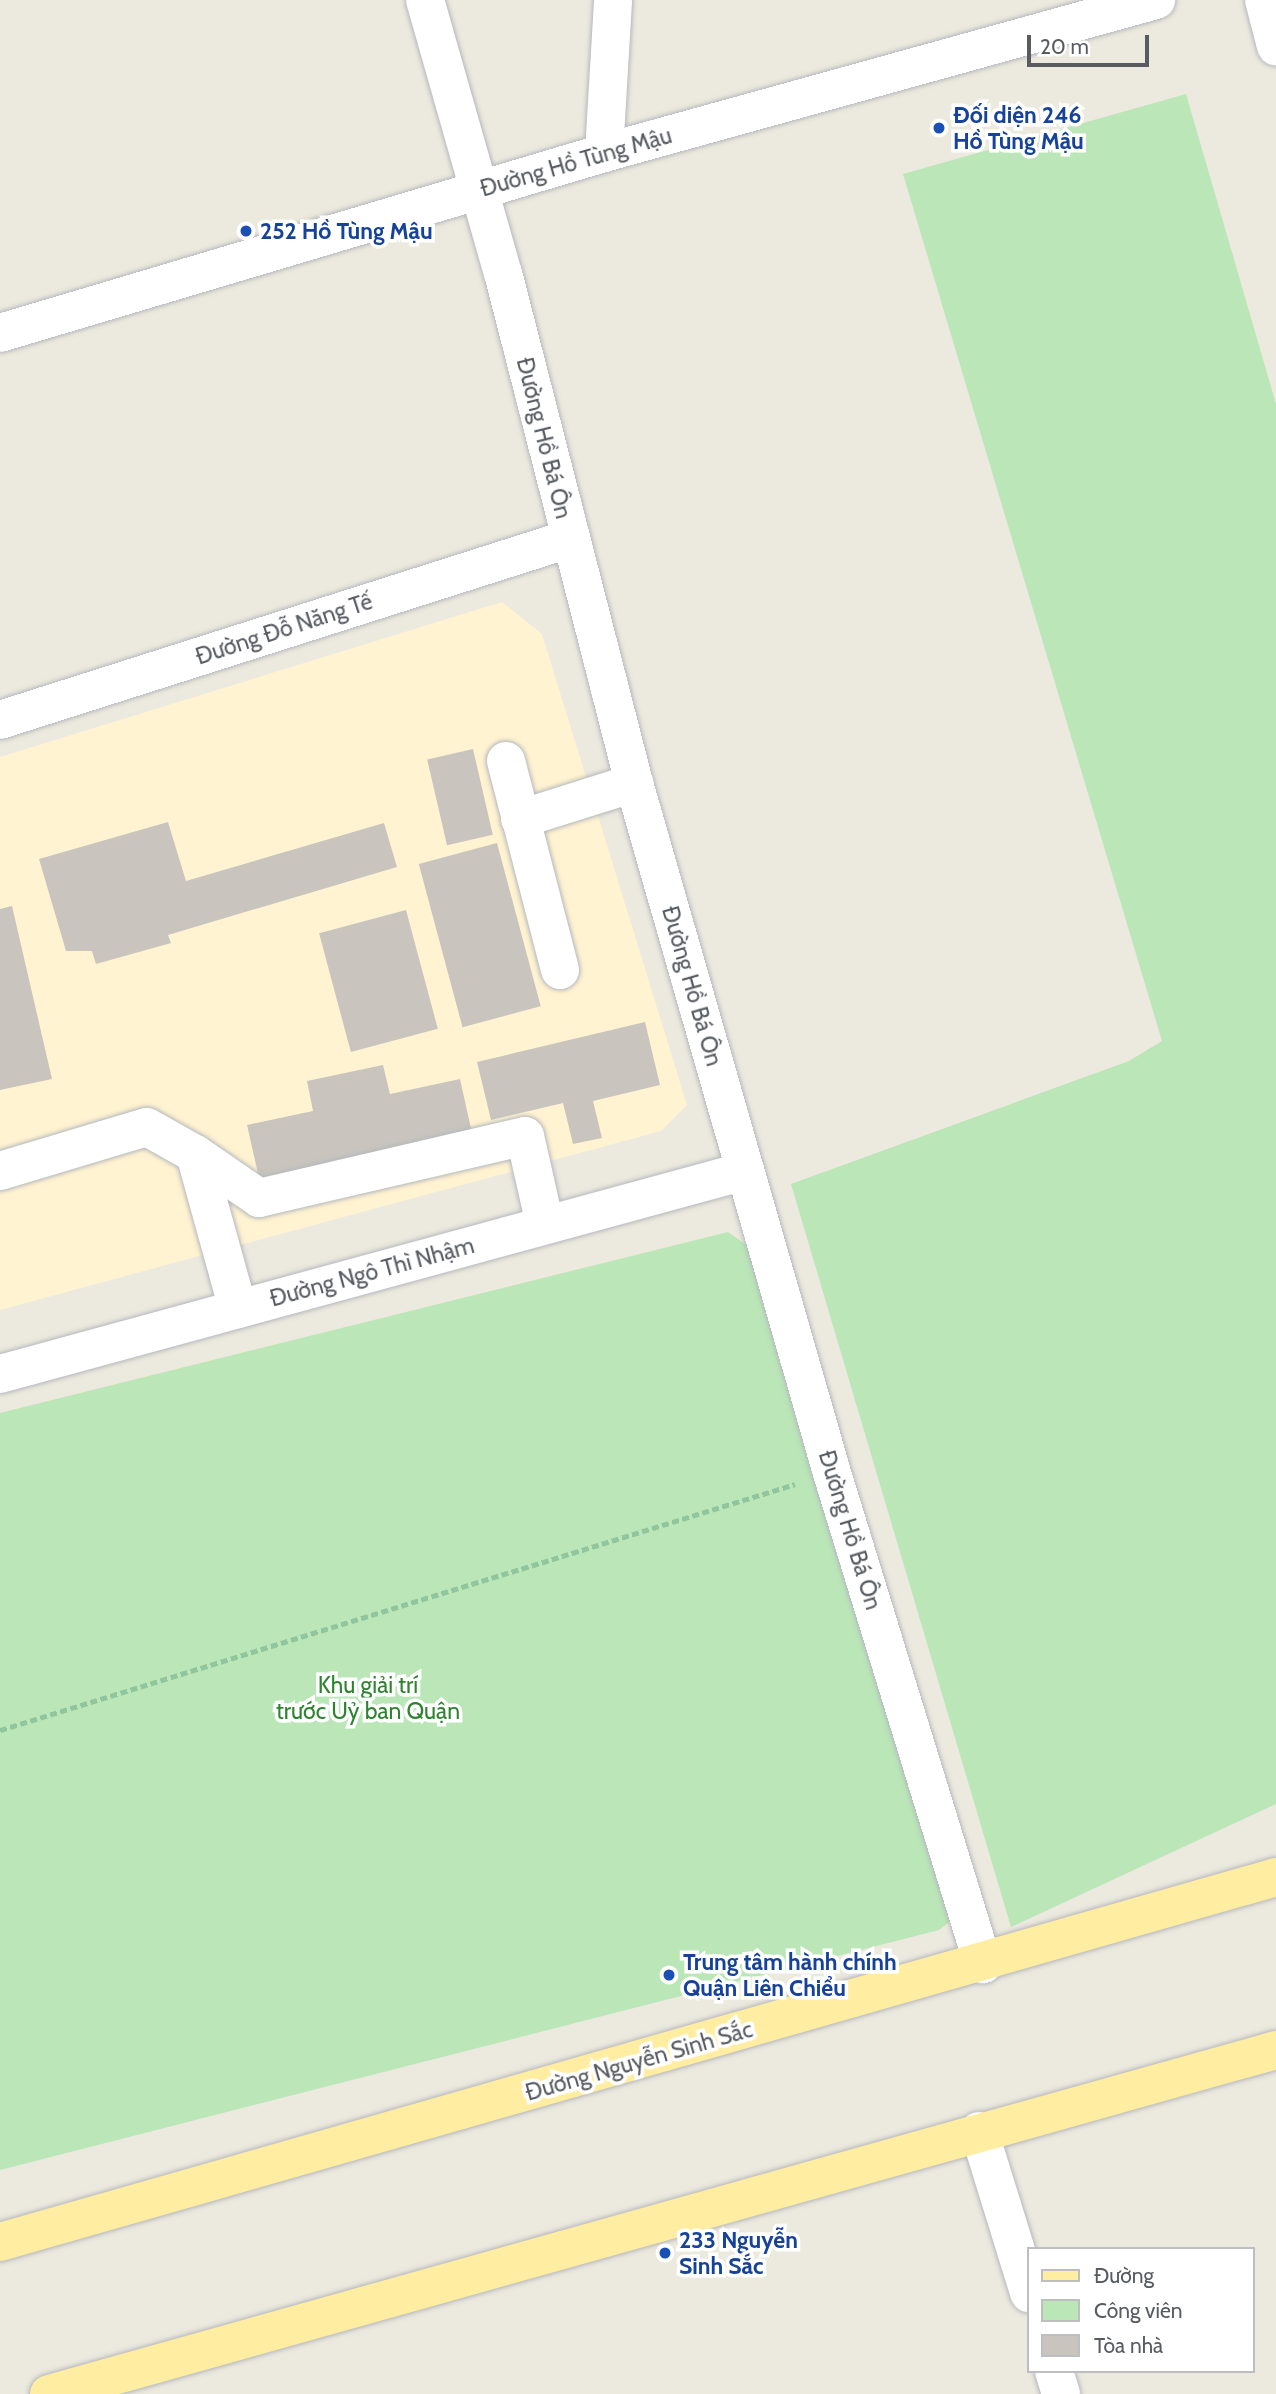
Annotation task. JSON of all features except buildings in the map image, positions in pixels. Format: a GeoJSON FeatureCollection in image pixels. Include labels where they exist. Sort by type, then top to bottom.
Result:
{"type":"FeatureCollection","features":[{"type":"Feature","properties":{"kind":"main road","name":"Đường Nguyễn Sinh Sắc"},"geometry":{"type":"LineString","coordinates":[[0,2242],[983,1964],[1276,1877]]}},
{"type":"Feature","properties":{"kind":"main road"},"geometry":{"type":"LineString","coordinates":[[49,2394],[979,2131],[1276,2050]]}},
{"type":"Feature","properties":{"kind":"street","name":"Đường Hồ Bá Ôn"},"geometry":{"type":"LineString","coordinates":[[425,0],[480,189],[634,783],[832,1473],[983,1964]]}},
{"type":"Feature","properties":{"kind":"street"},"geometry":{"type":"LineString","coordinates":[[604,153],[613,0]]}},
{"type":"Feature","properties":{"kind":"street","name":"Đường Hồ Tùng Mậu"},"geometry":{"type":"LineString","coordinates":[[0,333],[604,153],[1156,0]]}},
{"type":"Feature","properties":{"kind":"street"},"geometry":{"type":"LineString","coordinates":[[1264,0],[1276,46]]}},
{"type":"Feature","properties":{"kind":"street","name":"Đường Đỗ Năng Tế"},"geometry":{"type":"LineString","coordinates":[[0,720],[569,539]]}},
{"type":"Feature","properties":{"kind":"street"},"geometry":{"type":"LineString","coordinates":[[506,761],[560,970]]}},
{"type":"Feature","properties":{"kind":"street"},"geometry":{"type":"LineString","coordinates":[[520,819],[634,783]]}},
{"type":"Feature","properties":{"kind":"street"},"geometry":{"type":"LineString","coordinates":[[0,1171],[147,1127],[195,1154],[259,1198],[525,1136],[545,1225]]}},
{"type":"Feature","properties":{"kind":"street"},"geometry":{"type":"LineString","coordinates":[[195,1154],[238,1309]]}},
{"type":"Feature","properties":{"kind":"street","name":"Đường Ngô Thì Nhậm"},"geometry":{"type":"LineString","coordinates":[[0,1374],[745,1171]]}},
{"type":"Feature","properties":{"kind":"street"},"geometry":{"type":"LineString","coordinates":[[979,2131],[1028,2290]]}},
{"type":"Feature","properties":{"kind":"street"},"geometry":{"type":"LineString","coordinates":[[1055,2373],[1060,2394]]}},
{"type":"Feature","properties":{"kind":"path"},"geometry":{"type":"LineString","coordinates":[[0,1730],[832,1473]]}},
{"type":"Feature","properties":{"kind":"shaded area"},"geometry":{"type":"Polygon","coordinates":[[[502,602],[542,634],[687,1105],[661,1131],[0,1310],[0,757],[502,602]]]}},
{"type":"Feature","properties":{"kind":"green space"},"geometry":{"type":"Polygon","coordinates":[[[1186,94],[1276,404],[1276,1804],[1011,1927],[791,1184],[1129,1061],[1162,1041],[903,174],[1186,94]]]}},
{"type":"Feature","properties":{"kind":"green space","name":"Khu giải trí trước Uỷ ban Quận"},"geometry":{"type":"Polygon","coordinates":[[[728,1232],[754,1250],[953,1919],[939,1930],[0,2170],[0,1413],[728,1232]]]}},
{"type":"Feature","properties":{"kind":"place","name":"Đối diện 246 Hồ Tùng Mậu"},"geometry":{"type":"Point","coordinates":[939,128]}},
{"type":"Feature","properties":{"kind":"place","name":"252 Hồ Tùng Mậu"},"geometry":{"type":"Point","coordinates":[246,231]}},
{"type":"Feature","properties":{"kind":"place","name":"Trung tâm hành chính Quận Liên Chiểu"},"geometry":{"type":"Point","coordinates":[669,1975]}},
{"type":"Feature","properties":{"kind":"place","name":"233 Nguyễn Sinh Sắc"},"geometry":{"type":"Point","coordinates":[665,2253]}}]}
